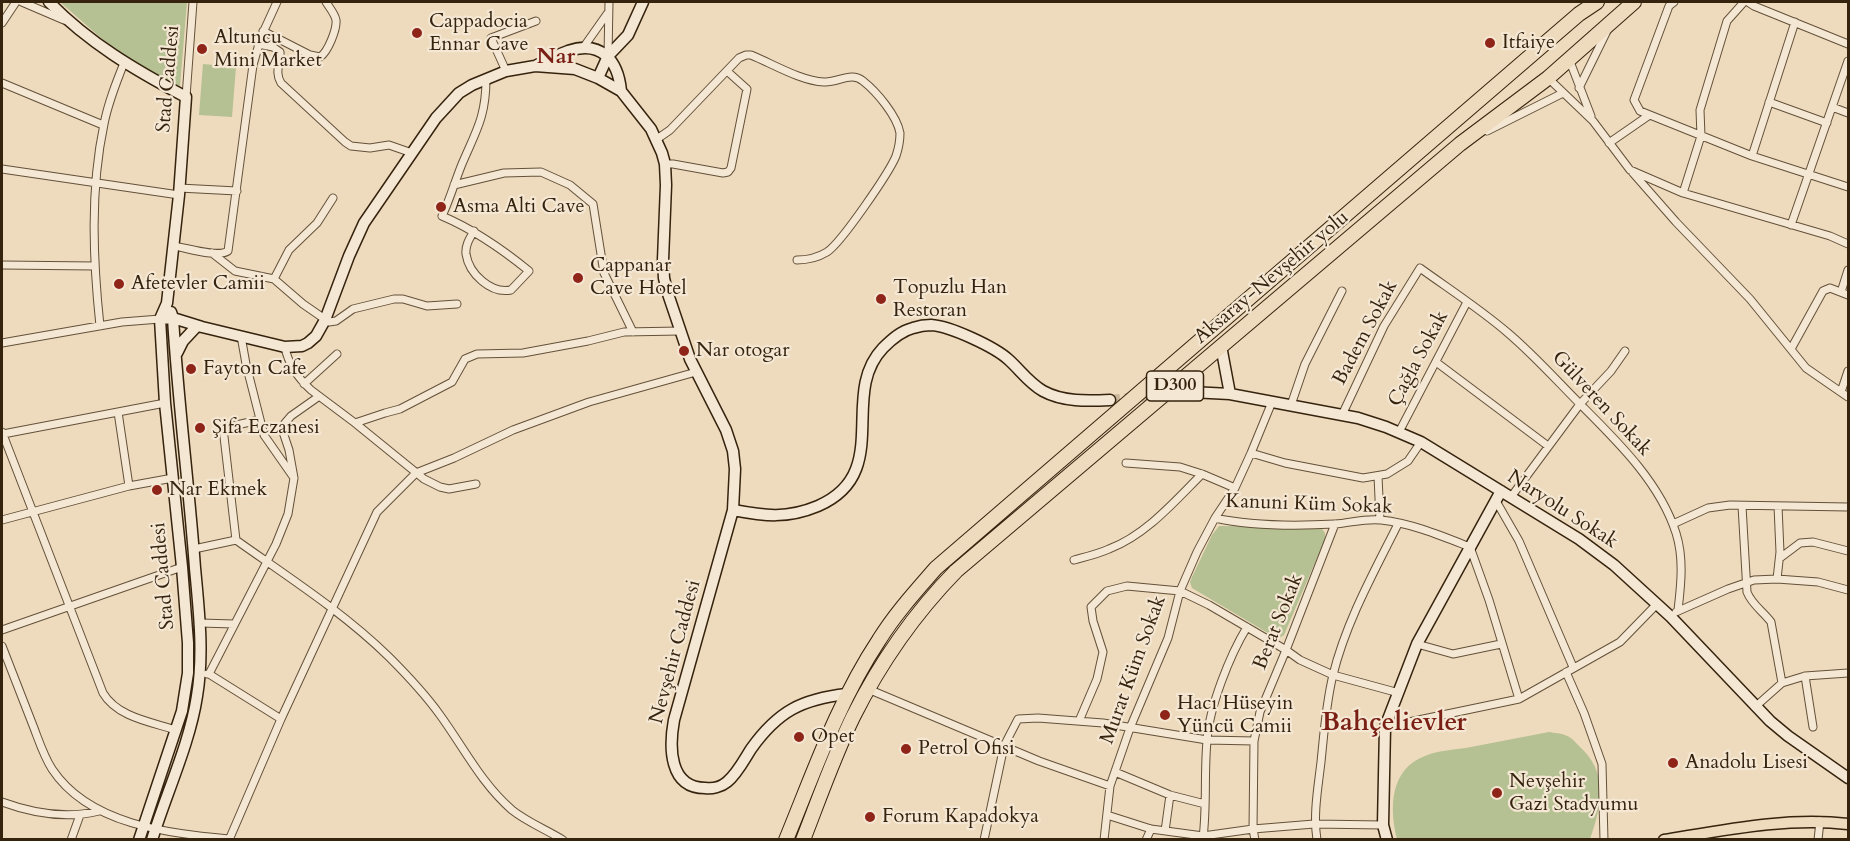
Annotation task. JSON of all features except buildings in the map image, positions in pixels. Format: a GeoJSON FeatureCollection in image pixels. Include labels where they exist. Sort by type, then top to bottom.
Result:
{"type":"FeatureCollection","features":[{"type":"Feature","properties":{"kind":"highway","name":"Aksaray-Nevşehir yolu"},"geometry":{"type":"LineString","coordinates":[[786,840],[847,694],[879,639],[936,568],[1579,14],[1597,2]]}},
{"type":"Feature","properties":{"kind":"highway","name":"Aksaray-Nevşehir yolu"},"geometry":{"type":"LineString","coordinates":[[803,840],[841,745],[868,689],[903,632],[956,571],[1460,144],[1548,78],[1634,2]]}},
{"type":"Feature","properties":{"kind":"highway"},"geometry":{"type":"LineString","coordinates":[[1551,38],[1569,59]]}},
{"type":"Feature","properties":{"kind":"highway"},"geometry":{"type":"LineString","coordinates":[[1530,58],[1548,78]]}},
{"type":"Feature","properties":{"kind":"main road"},"geometry":{"type":"LineString","coordinates":[[1664,840],[1769,824],[1820,821],[1848,824]]}},
{"type":"Feature","properties":{"kind":"street"},"geometry":{"type":"LineString","coordinates":[[2,23],[16,2]]}},
{"type":"Feature","properties":{"kind":"street"},"geometry":{"type":"LineString","coordinates":[[22,2],[72,24]]}},
{"type":"Feature","properties":{"kind":"street"},"geometry":{"type":"LineString","coordinates":[[49,2],[99,46],[124,63],[186,97]]}},
{"type":"Feature","properties":{"kind":"street","name":"Stad Caddesi"},"geometry":{"type":"LineString","coordinates":[[139,840],[176,730],[188,673],[182,567],[165,403],[160,319],[167,303],[174,246],[194,2]]}},
{"type":"Feature","properties":{"kind":"street"},"geometry":{"type":"LineString","coordinates":[[174,246],[212,253],[223,254],[228,251],[247,102],[258,44],[277,2]]}},
{"type":"Feature","properties":{"kind":"street"},"geometry":{"type":"LineString","coordinates":[[263,32],[310,55],[320,57],[328,48],[336,23],[326,2]]}},
{"type":"Feature","properties":{"kind":"street"},"geometry":{"type":"LineString","coordinates":[[609,2],[608,56],[618,73],[621,91]]}},
{"type":"Feature","properties":{"kind":"street"},"geometry":{"type":"LineString","coordinates":[[598,78],[608,56],[628,35],[643,2]]}},
{"type":"Feature","properties":{"kind":"street"},"geometry":{"type":"LineString","coordinates":[[1674,2],[1669,6],[1634,100],[1640,111],[1752,156],[1848,187]]}},
{"type":"Feature","properties":{"kind":"street"},"geometry":{"type":"LineString","coordinates":[[1683,193],[1701,136],[1700,110],[1727,21],[1744,2]]}},
{"type":"Feature","properties":{"kind":"street"},"geometry":{"type":"LineString","coordinates":[[1754,3],[1848,44]]}},
{"type":"Feature","properties":{"kind":"street"},"geometry":{"type":"LineString","coordinates":[[575,69],[583,48],[608,14]]}},
{"type":"Feature","properties":{"kind":"street"},"geometry":{"type":"LineString","coordinates":[[1579,88],[1612,20]]}},
{"type":"Feature","properties":{"kind":"street"},"geometry":{"type":"LineString","coordinates":[[506,71],[491,38],[536,21]]}},
{"type":"Feature","properties":{"kind":"street"},"geometry":{"type":"LineString","coordinates":[[1752,156],[1795,22]]}},
{"type":"Feature","properties":{"kind":"street"},"geometry":{"type":"LineString","coordinates":[[258,44],[273,47],[280,52],[276,70],[281,82],[345,142],[359,148],[389,145],[412,153]]}},
{"type":"Feature","properties":{"kind":"street"},"geometry":{"type":"LineString","coordinates":[[2,343],[141,319],[173,318],[197,326],[285,346],[302,346],[316,336],[325,321],[359,233],[412,153],[446,106],[459,93],[506,71],[535,66],[569,51],[583,48],[608,56]]}},
{"type":"Feature","properties":{"kind":"street"},"geometry":{"type":"LineString","coordinates":[[657,139],[670,130],[739,58],[746,55],[751,55],[808,80],[826,82],[852,76],[862,80],[891,111],[900,134],[897,155],[846,232],[829,251],[811,260],[797,260]]}},
{"type":"Feature","properties":{"kind":"street"},"geometry":{"type":"LineString","coordinates":[[1569,59],[1593,121]]}},
{"type":"Feature","properties":{"kind":"street"},"geometry":{"type":"LineString","coordinates":[[1791,225],[1848,61]]}},
{"type":"Feature","properties":{"kind":"street"},"geometry":{"type":"LineString","coordinates":[[100,326],[94,266],[96,183],[103,125],[124,63]]}},
{"type":"Feature","properties":{"kind":"street"},"geometry":{"type":"LineString","coordinates":[[535,66],[575,69],[598,78],[621,91],[657,139],[665,164],[664,279],[696,372],[726,430],[733,451],[736,483],[733,510],[768,516],[794,514],[824,504],[847,486],[860,458],[866,380],[871,364],[877,354],[898,335],[919,326],[942,327],[992,348],[1011,362],[1034,386],[1054,396],[1078,401],[1110,400]]}},
{"type":"Feature","properties":{"kind":"street"},"geometry":{"type":"LineString","coordinates":[[665,164],[723,173],[728,172],[731,168],[747,89],[727,71]]}},
{"type":"Feature","properties":{"kind":"street"},"geometry":{"type":"LineString","coordinates":[[1548,78],[1593,121],[1630,170],[1749,299],[1806,368],[1848,397]]}},
{"type":"Feature","properties":{"kind":"street"},"geometry":{"type":"LineString","coordinates":[[474,231],[468,241],[466,254],[477,277],[499,290],[511,290],[529,271],[512,256],[474,231],[442,216],[482,120],[486,79]]}},
{"type":"Feature","properties":{"kind":"street"},"geometry":{"type":"LineString","coordinates":[[2,83],[103,125]]}},
{"type":"Feature","properties":{"kind":"street"},"geometry":{"type":"LineString","coordinates":[[1460,144],[1563,93]]}},
{"type":"Feature","properties":{"kind":"street"},"geometry":{"type":"LineString","coordinates":[[1769,102],[1827,123]]}},
{"type":"Feature","properties":{"kind":"street"},"geometry":{"type":"LineString","coordinates":[[1832,107],[1848,114]]}},
{"type":"Feature","properties":{"kind":"street"},"geometry":{"type":"LineString","coordinates":[[1609,143],[1648,116]]}},
{"type":"Feature","properties":{"kind":"street"},"geometry":{"type":"LineString","coordinates":[[2,169],[179,192],[237,191]]}},
{"type":"Feature","properties":{"kind":"street"},"geometry":{"type":"LineString","coordinates":[[1630,170],[1683,193],[1848,243]]}},
{"type":"Feature","properties":{"kind":"street"},"geometry":{"type":"LineString","coordinates":[[454,184],[504,173],[541,172],[570,185],[593,204],[604,273],[633,332]]}},
{"type":"Feature","properties":{"kind":"street"},"geometry":{"type":"LineString","coordinates":[[274,279],[289,250],[317,223],[333,198]]}},
{"type":"Feature","properties":{"kind":"street"},"geometry":{"type":"LineString","coordinates":[[212,253],[235,271],[274,279],[325,321],[336,321],[353,309],[394,299],[403,299],[427,306],[457,304]]}},
{"type":"Feature","properties":{"kind":"street"},"geometry":{"type":"LineString","coordinates":[[2,265],[94,266]]}},
{"type":"Feature","properties":{"kind":"street","name":"Gülveren Sokak"},"geometry":{"type":"LineString","coordinates":[[1420,268],[1521,345],[1613,437],[1635,463],[1660,499],[1673,524],[1679,546],[1681,565],[1674,613]]}},
{"type":"Feature","properties":{"kind":"street","name":"Badem Sokak"},"geometry":{"type":"LineString","coordinates":[[1342,415],[1384,326],[1420,268]]}},
{"type":"Feature","properties":{"kind":"street"},"geometry":{"type":"LineString","coordinates":[[1791,349],[1823,291],[1830,288],[1845,293],[1848,270]]}},
{"type":"Feature","properties":{"kind":"street"},"geometry":{"type":"LineString","coordinates":[[1291,405],[1305,364],[1342,291]]}},
{"type":"Feature","properties":{"kind":"street","name":"Çağla Sokak"},"geometry":{"type":"LineString","coordinates":[[1399,432],[1467,302]]}},
{"type":"Feature","properties":{"kind":"street","name":"Stad Caddesi"},"geometry":{"type":"LineString","coordinates":[[153,834],[194,714],[205,674],[173,318],[167,303]]}},
{"type":"Feature","properties":{"kind":"street"},"geometry":{"type":"LineString","coordinates":[[176,356],[183,341],[197,326]]}},
{"type":"Feature","properties":{"kind":"street"},"geometry":{"type":"LineString","coordinates":[[356,423],[400,409],[452,382],[465,359],[477,354],[523,352],[588,341],[624,332],[680,331]]}},
{"type":"Feature","properties":{"kind":"street"},"geometry":{"type":"LineString","coordinates":[[241,336],[264,435],[294,478]]}},
{"type":"Feature","properties":{"kind":"street"},"geometry":{"type":"LineString","coordinates":[[285,346],[289,362],[304,384],[424,479],[440,487],[455,488],[476,484]]}},
{"type":"Feature","properties":{"kind":"street"},"geometry":{"type":"LineString","coordinates":[[1221,346],[1230,394]]}},
{"type":"Feature","properties":{"kind":"street"},"geometry":{"type":"LineString","coordinates":[[1387,840],[1383,825],[1385,727],[1417,644],[1470,547],[1503,496],[1548,446],[1625,351]]}},
{"type":"Feature","properties":{"kind":"street"},"geometry":{"type":"LineString","coordinates":[[304,384],[337,354]]}},
{"type":"Feature","properties":{"kind":"street"},"geometry":{"type":"LineString","coordinates":[[1436,362],[1548,446]]}},
{"type":"Feature","properties":{"kind":"street"},"geometry":{"type":"LineString","coordinates":[[1841,392],[1848,371]]}},
{"type":"Feature","properties":{"kind":"street"},"geometry":{"type":"LineString","coordinates":[[2,646],[46,758],[64,783],[83,800],[99,811],[143,825],[153,834],[181,834],[229,839],[281,719],[377,512],[416,473],[454,458],[521,426],[566,409],[696,372]]}},
{"type":"Feature","properties":{"kind":"street","name":"Naryolu Sokak"},"geometry":{"type":"LineString","coordinates":[[1191,392],[1230,394],[1342,415],[1372,422],[1421,442],[1503,496],[1579,539],[1614,565],[1657,604],[1674,613],[1755,707],[1788,736],[1848,778]]}},
{"type":"Feature","properties":{"kind":"street"},"geometry":{"type":"LineString","coordinates":[[205,674],[267,562],[288,514],[294,478],[283,428],[285,423],[318,397]]}},
{"type":"Feature","properties":{"kind":"street","name":"Murat Küm Sokak"},"geometry":{"type":"LineString","coordinates":[[1104,840],[1110,786],[1130,728],[1168,638],[1180,591],[1197,552],[1234,488],[1272,402]]}},
{"type":"Feature","properties":{"kind":"street"},"geometry":{"type":"LineString","coordinates":[[165,403],[2,433],[98,683],[108,702],[123,712],[176,730]]}},
{"type":"Feature","properties":{"kind":"street"},"geometry":{"type":"LineString","coordinates":[[118,412],[129,486]]}},
{"type":"Feature","properties":{"kind":"street"},"geometry":{"type":"LineString","coordinates":[[236,540],[223,428],[259,420]]}},
{"type":"Feature","properties":{"kind":"street"},"geometry":{"type":"LineString","coordinates":[[1251,453],[1285,463],[1363,478],[1387,474],[1408,461],[1421,442]]}},
{"type":"Feature","properties":{"kind":"street"},"geometry":{"type":"LineString","coordinates":[[1126,464],[1180,467],[1234,488]]}},
{"type":"Feature","properties":{"kind":"street"},"geometry":{"type":"LineString","coordinates":[[1074,560],[1110,549],[1134,536],[1171,506],[1202,474]]}},
{"type":"Feature","properties":{"kind":"street"},"geometry":{"type":"LineString","coordinates":[[1378,476],[1380,520]]}},
{"type":"Feature","properties":{"kind":"street"},"geometry":{"type":"LineString","coordinates":[[2,520],[129,486],[173,478]]}},
{"type":"Feature","properties":{"kind":"street"},"geometry":{"type":"LineString","coordinates":[[1503,496],[1519,541],[1573,667]]}},
{"type":"Feature","properties":{"kind":"street"},"geometry":{"type":"LineString","coordinates":[[1673,524],[1708,508],[1730,505],[1848,507]]}},
{"type":"Feature","properties":{"kind":"street"},"geometry":{"type":"LineString","coordinates":[[1742,506],[1746,582],[1750,600],[1771,622],[1782,683]]}},
{"type":"Feature","properties":{"kind":"street"},"geometry":{"type":"LineString","coordinates":[[1777,579],[1780,558],[1778,506]]}},
{"type":"Feature","properties":{"kind":"street","name":"Nevşehir Caddesi"},"geometry":{"type":"LineString","coordinates":[[733,510],[674,720],[671,748],[676,771],[689,785],[709,789],[720,786],[728,782],[760,737],[780,718],[813,699],[847,694]]}},
{"type":"Feature","properties":{"kind":"street","name":"Kanuni Küm Sokak"},"geometry":{"type":"LineString","coordinates":[[1215,518],[1233,522],[1335,524],[1380,520],[1430,531],[1470,547]]}},
{"type":"Feature","properties":{"kind":"street","name":"Berat Sokak"},"geometry":{"type":"LineString","coordinates":[[1255,840],[1253,829],[1254,741],[1260,712],[1335,524]]}},
{"type":"Feature","properties":{"kind":"street"},"geometry":{"type":"LineString","coordinates":[[1317,840],[1314,824],[1327,706],[1333,675],[1352,622],[1398,524]]}},
{"type":"Feature","properties":{"kind":"street"},"geometry":{"type":"LineString","coordinates":[[194,549],[236,540],[332,608],[389,657],[421,691],[441,717],[475,770],[503,801],[523,817],[563,840]]}},
{"type":"Feature","properties":{"kind":"street"},"geometry":{"type":"LineString","coordinates":[[1780,558],[1800,543],[1813,542],[1848,551]]}},
{"type":"Feature","properties":{"kind":"street"},"geometry":{"type":"LineString","coordinates":[[1470,547],[1489,600],[1519,699]]}},
{"type":"Feature","properties":{"kind":"street"},"geometry":{"type":"LineString","coordinates":[[2,630],[182,567]]}},
{"type":"Feature","properties":{"kind":"street"},"geometry":{"type":"LineString","coordinates":[[1674,613],[1746,582],[1777,579],[1818,582],[1848,590]]}},
{"type":"Feature","properties":{"kind":"street"},"geometry":{"type":"LineString","coordinates":[[1079,721],[1097,679],[1103,652],[1091,607],[1107,591],[1127,586],[1180,591],[1209,605],[1300,660],[1333,675],[1399,693]]}},
{"type":"Feature","properties":{"kind":"street"},"geometry":{"type":"LineString","coordinates":[[1385,727],[1519,699],[1620,642],[1657,604]]}},
{"type":"Feature","properties":{"kind":"street"},"geometry":{"type":"LineString","coordinates":[[200,623],[234,624]]}},
{"type":"Feature","properties":{"kind":"street"},"geometry":{"type":"LineString","coordinates":[[1203,838],[1207,740],[1210,721],[1226,670],[1247,627]]}},
{"type":"Feature","properties":{"kind":"street"},"geometry":{"type":"LineString","coordinates":[[1417,644],[1453,654],[1502,644]]}},
{"type":"Feature","properties":{"kind":"street"},"geometry":{"type":"LineString","coordinates":[[1566,672],[1584,713],[1602,764],[1604,840]]}},
{"type":"Feature","properties":{"kind":"street"},"geometry":{"type":"LineString","coordinates":[[188,673],[205,674],[281,719]]}},
{"type":"Feature","properties":{"kind":"street"},"geometry":{"type":"LineString","coordinates":[[1755,707],[1782,683],[1805,676],[1848,673]]}},
{"type":"Feature","properties":{"kind":"street"},"geometry":{"type":"LineString","coordinates":[[1805,676],[1813,727]]}},
{"type":"Feature","properties":{"kind":"street"},"geometry":{"type":"LineString","coordinates":[[868,689],[1039,761],[1110,786]]}},
{"type":"Feature","properties":{"kind":"street"},"geometry":{"type":"LineString","coordinates":[[984,840],[1005,746],[1018,719],[1079,721],[1207,740],[1254,741]]}},
{"type":"Feature","properties":{"kind":"street"},"geometry":{"type":"LineString","coordinates":[[1115,772],[1170,795],[1205,804]]}},
{"type":"Feature","properties":{"kind":"street"},"geometry":{"type":"LineString","coordinates":[[1165,831],[1170,795]]}},
{"type":"Feature","properties":{"kind":"street"},"geometry":{"type":"LineString","coordinates":[[2,802],[39,812],[80,815],[99,811]]}},
{"type":"Feature","properties":{"kind":"street"},"geometry":{"type":"LineString","coordinates":[[1107,814],[1151,829],[1203,838],[1253,829],[1314,824],[1383,825]]}},
{"type":"Feature","properties":{"kind":"street"},"geometry":{"type":"LineString","coordinates":[[71,840],[80,815]]}},
{"type":"Feature","properties":{"kind":"street"},"geometry":{"type":"LineString","coordinates":[[1818,840],[1820,821]]}},
{"type":"Feature","properties":{"kind":"street"},"geometry":{"type":"LineString","coordinates":[[1146,840],[1151,829]]}},
{"type":"Feature","properties":{"kind":"green space"},"geometry":{"type":"Polygon","coordinates":[[[60,2],[187,2],[180,86],[125,57],[60,2]]]}},
{"type":"Feature","properties":{"kind":"green space"},"geometry":{"type":"Polygon","coordinates":[[[203,64],[236,67],[232,117],[199,115],[203,64]]]}},
{"type":"Feature","properties":{"kind":"green space"},"geometry":{"type":"Polygon","coordinates":[[[1219,526],[1316,527],[1325,533],[1325,539],[1284,635],[1278,639],[1192,588],[1190,582],[1192,577],[1212,535],[1219,526]]]}},
{"type":"Feature","properties":{"kind":"green space","name":"Nevşehir Gazi Stadyumu"},"geometry":{"type":"Polygon","coordinates":[[[1549,732],[1571,738],[1588,755],[1595,766],[1599,778],[1600,801],[1590,839],[1397,839],[1393,815],[1395,791],[1405,770],[1413,762],[1436,752],[1549,732]]]}},
{"type":"Feature","properties":{"kind":"tunnel"},"geometry":{"type":"LineString","coordinates":[[1110,400],[1191,392]]}},
{"type":"Feature","properties":{"kind":"place","name":"Cappadocia Ennar Cave"},"geometry":{"type":"Point","coordinates":[417,33]}},
{"type":"Feature","properties":{"kind":"place","name":"Itfaiye"},"geometry":{"type":"Point","coordinates":[1490,43]}},
{"type":"Feature","properties":{"kind":"place","name":"Altuncu Mini Market"},"geometry":{"type":"Point","coordinates":[202,49]}},
{"type":"Feature","properties":{"kind":"place","name":"Asma Alti Cave"},"geometry":{"type":"Point","coordinates":[441,207]}},
{"type":"Feature","properties":{"kind":"place","name":"Cappanar Cave Hotel"},"geometry":{"type":"Point","coordinates":[578,278]}},
{"type":"Feature","properties":{"kind":"place","name":"Afetevler Camii"},"geometry":{"type":"Point","coordinates":[119,284]}},
{"type":"Feature","properties":{"kind":"place","name":"Topuzlu Han Restoran"},"geometry":{"type":"Point","coordinates":[881,299]}},
{"type":"Feature","properties":{"kind":"place","name":"Nar otogar"},"geometry":{"type":"Point","coordinates":[684,351]}},
{"type":"Feature","properties":{"kind":"place","name":"Fayton Cafe"},"geometry":{"type":"Point","coordinates":[191,369]}},
{"type":"Feature","properties":{"kind":"place","name":"Şifa Eczanesi"},"geometry":{"type":"Point","coordinates":[200,428]}},
{"type":"Feature","properties":{"kind":"place","name":"Nar Ekmek"},"geometry":{"type":"Point","coordinates":[157,490]}},
{"type":"Feature","properties":{"kind":"place","name":"Hacı Hüseyin Yüncü Camii"},"geometry":{"type":"Point","coordinates":[1165,715]}},
{"type":"Feature","properties":{"kind":"place","name":"Opet"},"geometry":{"type":"Point","coordinates":[799,737]}},
{"type":"Feature","properties":{"kind":"place","name":"Petrol Ofisi"},"geometry":{"type":"Point","coordinates":[906,749]}},
{"type":"Feature","properties":{"kind":"place","name":"Anadolu Lisesi"},"geometry":{"type":"Point","coordinates":[1673,763]}},
{"type":"Feature","properties":{"kind":"place","name":"Nevşehir Gazi Stadyumu"},"geometry":{"type":"Point","coordinates":[1497,793]}},
{"type":"Feature","properties":{"kind":"place","name":"Forum Kapadokya"},"geometry":{"type":"Point","coordinates":[870,817]}},
{"type":"Feature","properties":{"kind":"district","name":"Nar"},"geometry":{"type":"Point","coordinates":[556,58]}},
{"type":"Feature","properties":{"kind":"district","name":"Bahçelievler"},"geometry":{"type":"Point","coordinates":[1394,724]}}]}
